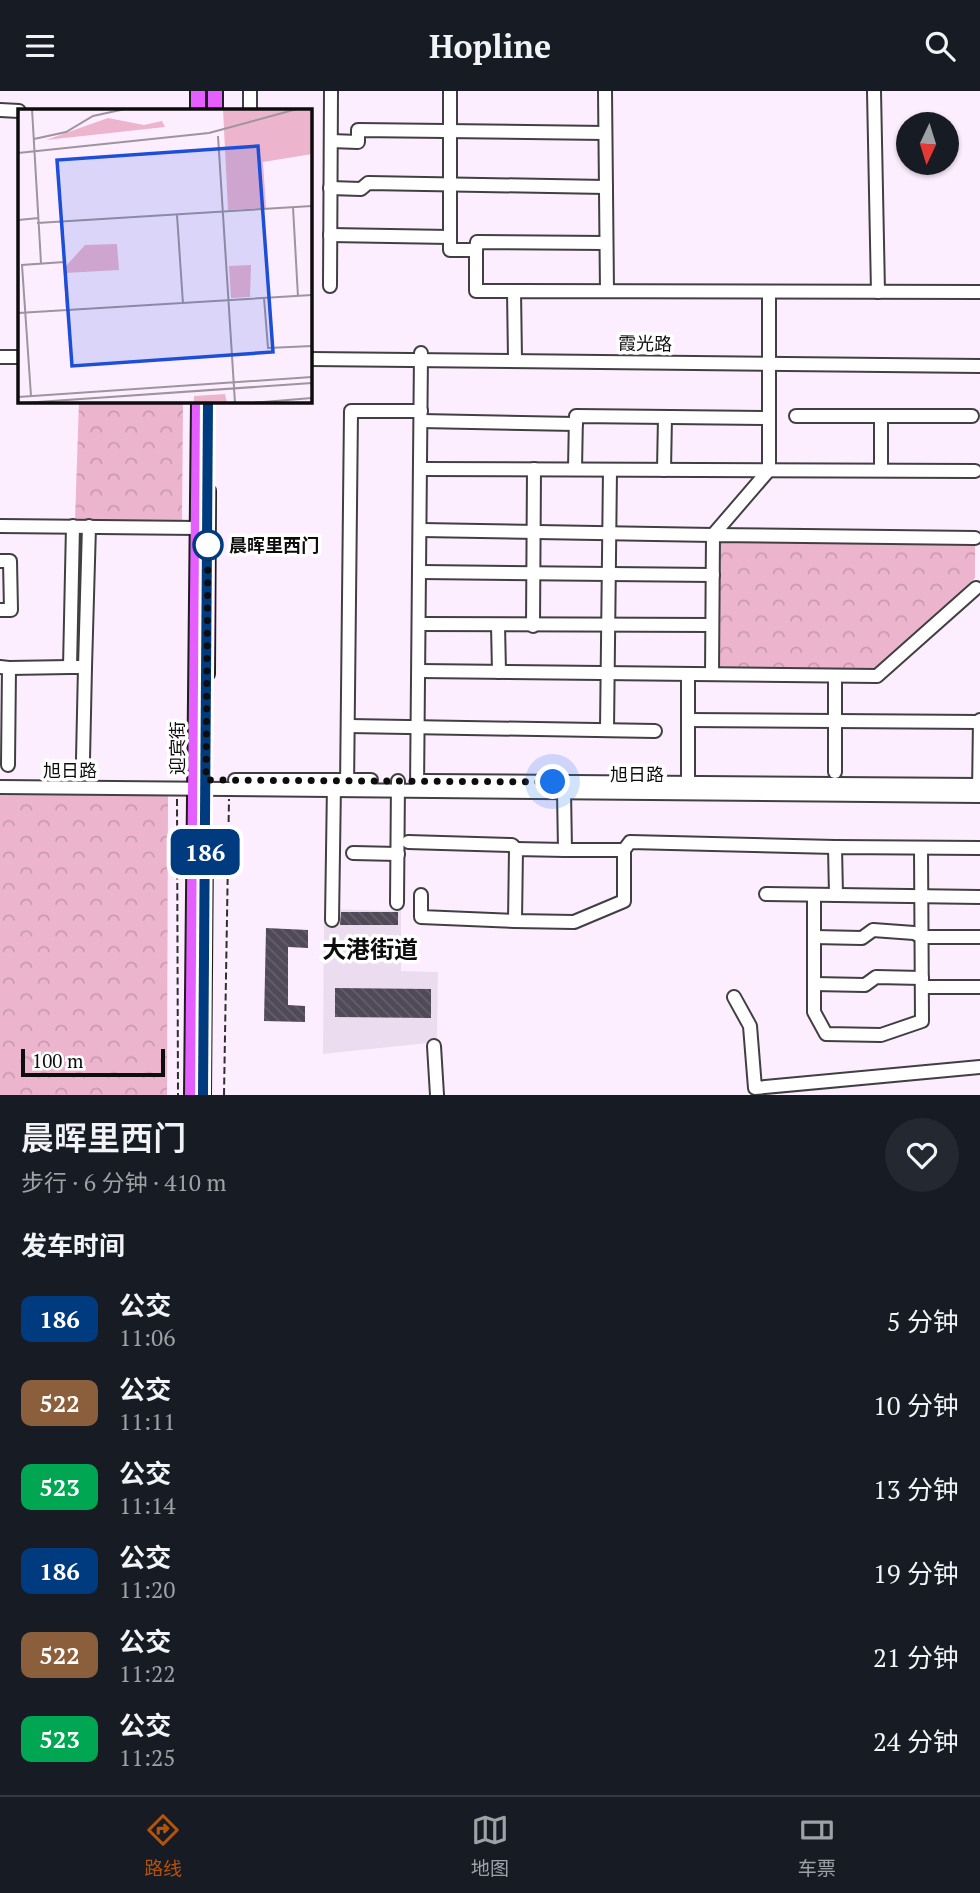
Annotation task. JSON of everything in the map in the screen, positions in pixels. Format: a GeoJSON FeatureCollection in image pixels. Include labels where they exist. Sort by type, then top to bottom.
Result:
{"type":"FeatureCollection","features":[{"type":"Feature","properties":{"kind":"main road"},"geometry":{"type":"LineString","coordinates":[[198,91],[198,109]]}},
{"type":"Feature","properties":{"kind":"main road"},"geometry":{"type":"LineString","coordinates":[[215,91],[215,109]]}},
{"type":"Feature","properties":{"kind":"main road","name":"迎宾街"},"geometry":{"type":"LineString","coordinates":[[199,403],[203,1095]]}},
{"type":"Feature","properties":{"kind":"main road","name":"迎宾街"},"geometry":{"type":"LineString","coordinates":[[192,1095],[208,403]]}},
{"type":"Feature","properties":{"kind":"street"},"geometry":{"type":"LineString","coordinates":[[250,91],[250,109]]}},
{"type":"Feature","properties":{"kind":"street"},"geometry":{"type":"LineString","coordinates":[[330,286],[331,91]]}},
{"type":"Feature","properties":{"kind":"street"},"geometry":{"type":"LineString","coordinates":[[450,91],[450,250],[476,250]]}},
{"type":"Feature","properties":{"kind":"street"},"geometry":{"type":"LineString","coordinates":[[605,91],[607,291]]}},
{"type":"Feature","properties":{"kind":"street"},"geometry":{"type":"LineString","coordinates":[[874,91],[878,292]]}},
{"type":"Feature","properties":{"kind":"street"},"geometry":{"type":"LineString","coordinates":[[0,110],[18,110]]}},
{"type":"Feature","properties":{"kind":"street"},"geometry":{"type":"LineString","coordinates":[[331,141],[358,142],[358,130],[605,133]]}},
{"type":"Feature","properties":{"kind":"street"},"geometry":{"type":"LineString","coordinates":[[330,188],[361,189],[368,183],[606,187]]}},
{"type":"Feature","properties":{"kind":"street"},"geometry":{"type":"LineString","coordinates":[[330,235],[450,237]]}},
{"type":"Feature","properties":{"kind":"street"},"geometry":{"type":"LineString","coordinates":[[606,243],[477,242],[476,291],[980,292]]}},
{"type":"Feature","properties":{"kind":"street"},"geometry":{"type":"LineString","coordinates":[[514,291],[514,356]]}},
{"type":"Feature","properties":{"kind":"street"},"geometry":{"type":"LineString","coordinates":[[712,674],[713,534],[769,470],[769,292]]}},
{"type":"Feature","properties":{"kind":"street"},"geometry":{"type":"LineString","coordinates":[[0,350],[18,350]]}},
{"type":"Feature","properties":{"kind":"street","name":"霞光路"},"geometry":{"type":"LineString","coordinates":[[312,352],[421,356]]}},
{"type":"Feature","properties":{"kind":"street"},"geometry":{"type":"LineString","coordinates":[[417,785],[421,356]]}},
{"type":"Feature","properties":{"kind":"street","name":"霞光路"},"geometry":{"type":"LineString","coordinates":[[312,359],[514,356],[980,359]]}},
{"type":"Feature","properties":{"kind":"street"},"geometry":{"type":"LineString","coordinates":[[0,357],[18,357]]}},
{"type":"Feature","properties":{"kind":"street","name":"霞光路"},"geometry":{"type":"LineString","coordinates":[[769,359],[980,366]]}},
{"type":"Feature","properties":{"kind":"street"},"geometry":{"type":"LineString","coordinates":[[332,920],[340,784],[349,726],[351,411],[576,424]]}},
{"type":"Feature","properties":{"kind":"street"},"geometry":{"type":"LineString","coordinates":[[575,469],[576,415],[769,418]]}},
{"type":"Feature","properties":{"kind":"street"},"geometry":{"type":"LineString","coordinates":[[796,416],[972,417]]}},
{"type":"Feature","properties":{"kind":"street"},"geometry":{"type":"LineString","coordinates":[[664,470],[665,417]]}},
{"type":"Feature","properties":{"kind":"street"},"geometry":{"type":"LineString","coordinates":[[881,417],[881,470]]}},
{"type":"Feature","properties":{"kind":"street"},"geometry":{"type":"LineString","coordinates":[[421,468],[975,471]]}},
{"type":"Feature","properties":{"kind":"street"},"geometry":{"type":"LineString","coordinates":[[533,625],[534,469]]}},
{"type":"Feature","properties":{"kind":"street"},"geometry":{"type":"LineString","coordinates":[[607,730],[610,470]]}},
{"type":"Feature","properties":{"kind":"street"},"geometry":{"type":"LineString","coordinates":[[0,526],[198,527]]}},
{"type":"Feature","properties":{"kind":"street"},"geometry":{"type":"LineString","coordinates":[[70,667],[73,526]]}},
{"type":"Feature","properties":{"kind":"street"},"geometry":{"type":"LineString","coordinates":[[83,759],[89,526]]}},
{"type":"Feature","properties":{"kind":"street"},"geometry":{"type":"LineString","coordinates":[[421,530],[975,538]]}},
{"type":"Feature","properties":{"kind":"street"},"geometry":{"type":"LineString","coordinates":[[0,561],[10,561],[11,610],[0,610]]}},
{"type":"Feature","properties":{"kind":"street"},"geometry":{"type":"LineString","coordinates":[[421,572],[713,575]]}},
{"type":"Feature","properties":{"kind":"street"},"geometry":{"type":"LineString","coordinates":[[420,671],[877,677],[976,588]]}},
{"type":"Feature","properties":{"kind":"street"},"geometry":{"type":"LineString","coordinates":[[420,624],[712,625]]}},
{"type":"Feature","properties":{"kind":"street"},"geometry":{"type":"LineString","coordinates":[[498,625],[499,672]]}},
{"type":"Feature","properties":{"kind":"street"},"geometry":{"type":"LineString","coordinates":[[8,765],[4,668],[85,667]]}},
{"type":"Feature","properties":{"kind":"street"},"geometry":{"type":"LineString","coordinates":[[688,674],[688,787]]}},
{"type":"Feature","properties":{"kind":"street"},"geometry":{"type":"LineString","coordinates":[[835,676],[835,772]]}},
{"type":"Feature","properties":{"kind":"street"},"geometry":{"type":"LineString","coordinates":[[688,720],[980,721],[980,796]]}},
{"type":"Feature","properties":{"kind":"street"},"geometry":{"type":"LineString","coordinates":[[349,726],[655,731]]}},
{"type":"Feature","properties":{"kind":"street","name":"旭日路"},"geometry":{"type":"LineString","coordinates":[[0,779],[201,784]]}},
{"type":"Feature","properties":{"kind":"street","name":"旭日路"},"geometry":{"type":"LineString","coordinates":[[0,787],[201,784],[688,787],[980,785]]}},
{"type":"Feature","properties":{"kind":"street"},"geometry":{"type":"LineString","coordinates":[[397,903],[398,785]]}},
{"type":"Feature","properties":{"kind":"street","name":"旭日路"},"geometry":{"type":"LineString","coordinates":[[417,785],[564,791],[688,787],[980,796]]}},
{"type":"Feature","properties":{"kind":"street"},"geometry":{"type":"LineString","coordinates":[[564,791],[565,850]]}},
{"type":"Feature","properties":{"kind":"street"},"geometry":{"type":"LineString","coordinates":[[408,842],[512,845],[516,849],[624,850]]}},
{"type":"Feature","properties":{"kind":"street"},"geometry":{"type":"LineString","coordinates":[[421,895],[421,917],[574,922],[624,901],[624,850],[630,842],[980,848]]}},
{"type":"Feature","properties":{"kind":"street"},"geometry":{"type":"LineString","coordinates":[[835,847],[836,895]]}},
{"type":"Feature","properties":{"kind":"street"},"geometry":{"type":"LineString","coordinates":[[814,895],[814,1012],[826,1034],[881,1035],[922,1021],[921,848]]}},
{"type":"Feature","properties":{"kind":"street"},"geometry":{"type":"LineString","coordinates":[[514,921],[516,849]]}},
{"type":"Feature","properties":{"kind":"street"},"geometry":{"type":"LineString","coordinates":[[353,853],[398,854]]}},
{"type":"Feature","properties":{"kind":"street"},"geometry":{"type":"LineString","coordinates":[[766,894],[980,897]]}},
{"type":"Feature","properties":{"kind":"street"},"geometry":{"type":"LineString","coordinates":[[814,937],[862,938],[873,930],[914,933],[922,937],[980,937]]}},
{"type":"Feature","properties":{"kind":"street"},"geometry":{"type":"LineString","coordinates":[[814,984],[865,985],[876,977],[980,987]]}},
{"type":"Feature","properties":{"kind":"street"},"geometry":{"type":"LineString","coordinates":[[734,997],[750,1026],[755,1088],[980,1067]]}},
{"type":"Feature","properties":{"kind":"street"},"geometry":{"type":"LineString","coordinates":[[434,1046],[437,1095]]}},
{"type":"Feature","properties":{"kind":"path"},"geometry":{"type":"LineString","coordinates":[[177,798],[178,1095]]}},
{"type":"Feature","properties":{"kind":"path"},"geometry":{"type":"LineString","coordinates":[[224,1095],[229,798]]}},
{"type":"Feature","properties":{"kind":"green space"},"geometry":{"type":"Polygon","coordinates":[[[79,403],[183,403],[182,524],[75,521],[79,403]]]}},
{"type":"Feature","properties":{"kind":"green space"},"geometry":{"type":"Polygon","coordinates":[[[718,539],[975,543],[975,578],[875,673],[719,668],[718,539]]]}},
{"type":"Feature","properties":{"kind":"green space"},"geometry":{"type":"Polygon","coordinates":[[[0,793],[168,796],[167,1095],[0,1095],[0,793]]]}},
{"type":"Feature","properties":{"kind":"shaded area"},"geometry":{"type":"Polygon","coordinates":[[[324,909],[401,911],[401,971],[438,972],[437,1042],[323,1054],[324,909]]]}},
{"type":"Feature","properties":{"kind":"building"},"geometry":{"type":"Polygon","coordinates":[[[341,912],[398,912],[398,925],[340,925],[341,912]]]}},
{"type":"Feature","properties":{"kind":"building"},"geometry":{"type":"Polygon","coordinates":[[[266,928],[308,930],[308,948],[288,947],[288,1005],[305,1006],[305,1022],[264,1021],[266,928]]]}},
{"type":"Feature","properties":{"kind":"building"},"geometry":{"type":"Polygon","coordinates":[[[335,988],[431,989],[431,1018],[335,1017],[335,988]]]}},
{"type":"Feature","properties":{"kind":"bus line","name":"186"},"geometry":{"type":"LineString","coordinates":[[203,1095],[208,403]]}},
{"type":"Feature","properties":{"kind":"place","name":"晨晖里西门"},"geometry":{"type":"Point","coordinates":[208,545]}},
{"type":"Feature","properties":{"kind":"district","name":"大港街道"},"geometry":{"type":"Point","coordinates":[370,949]}},
{"type":"Feature","properties":{"kind":"route"},"geometry":{"type":"LineString","coordinates":[[208,545],[206,780],[553,782]]}}]}
